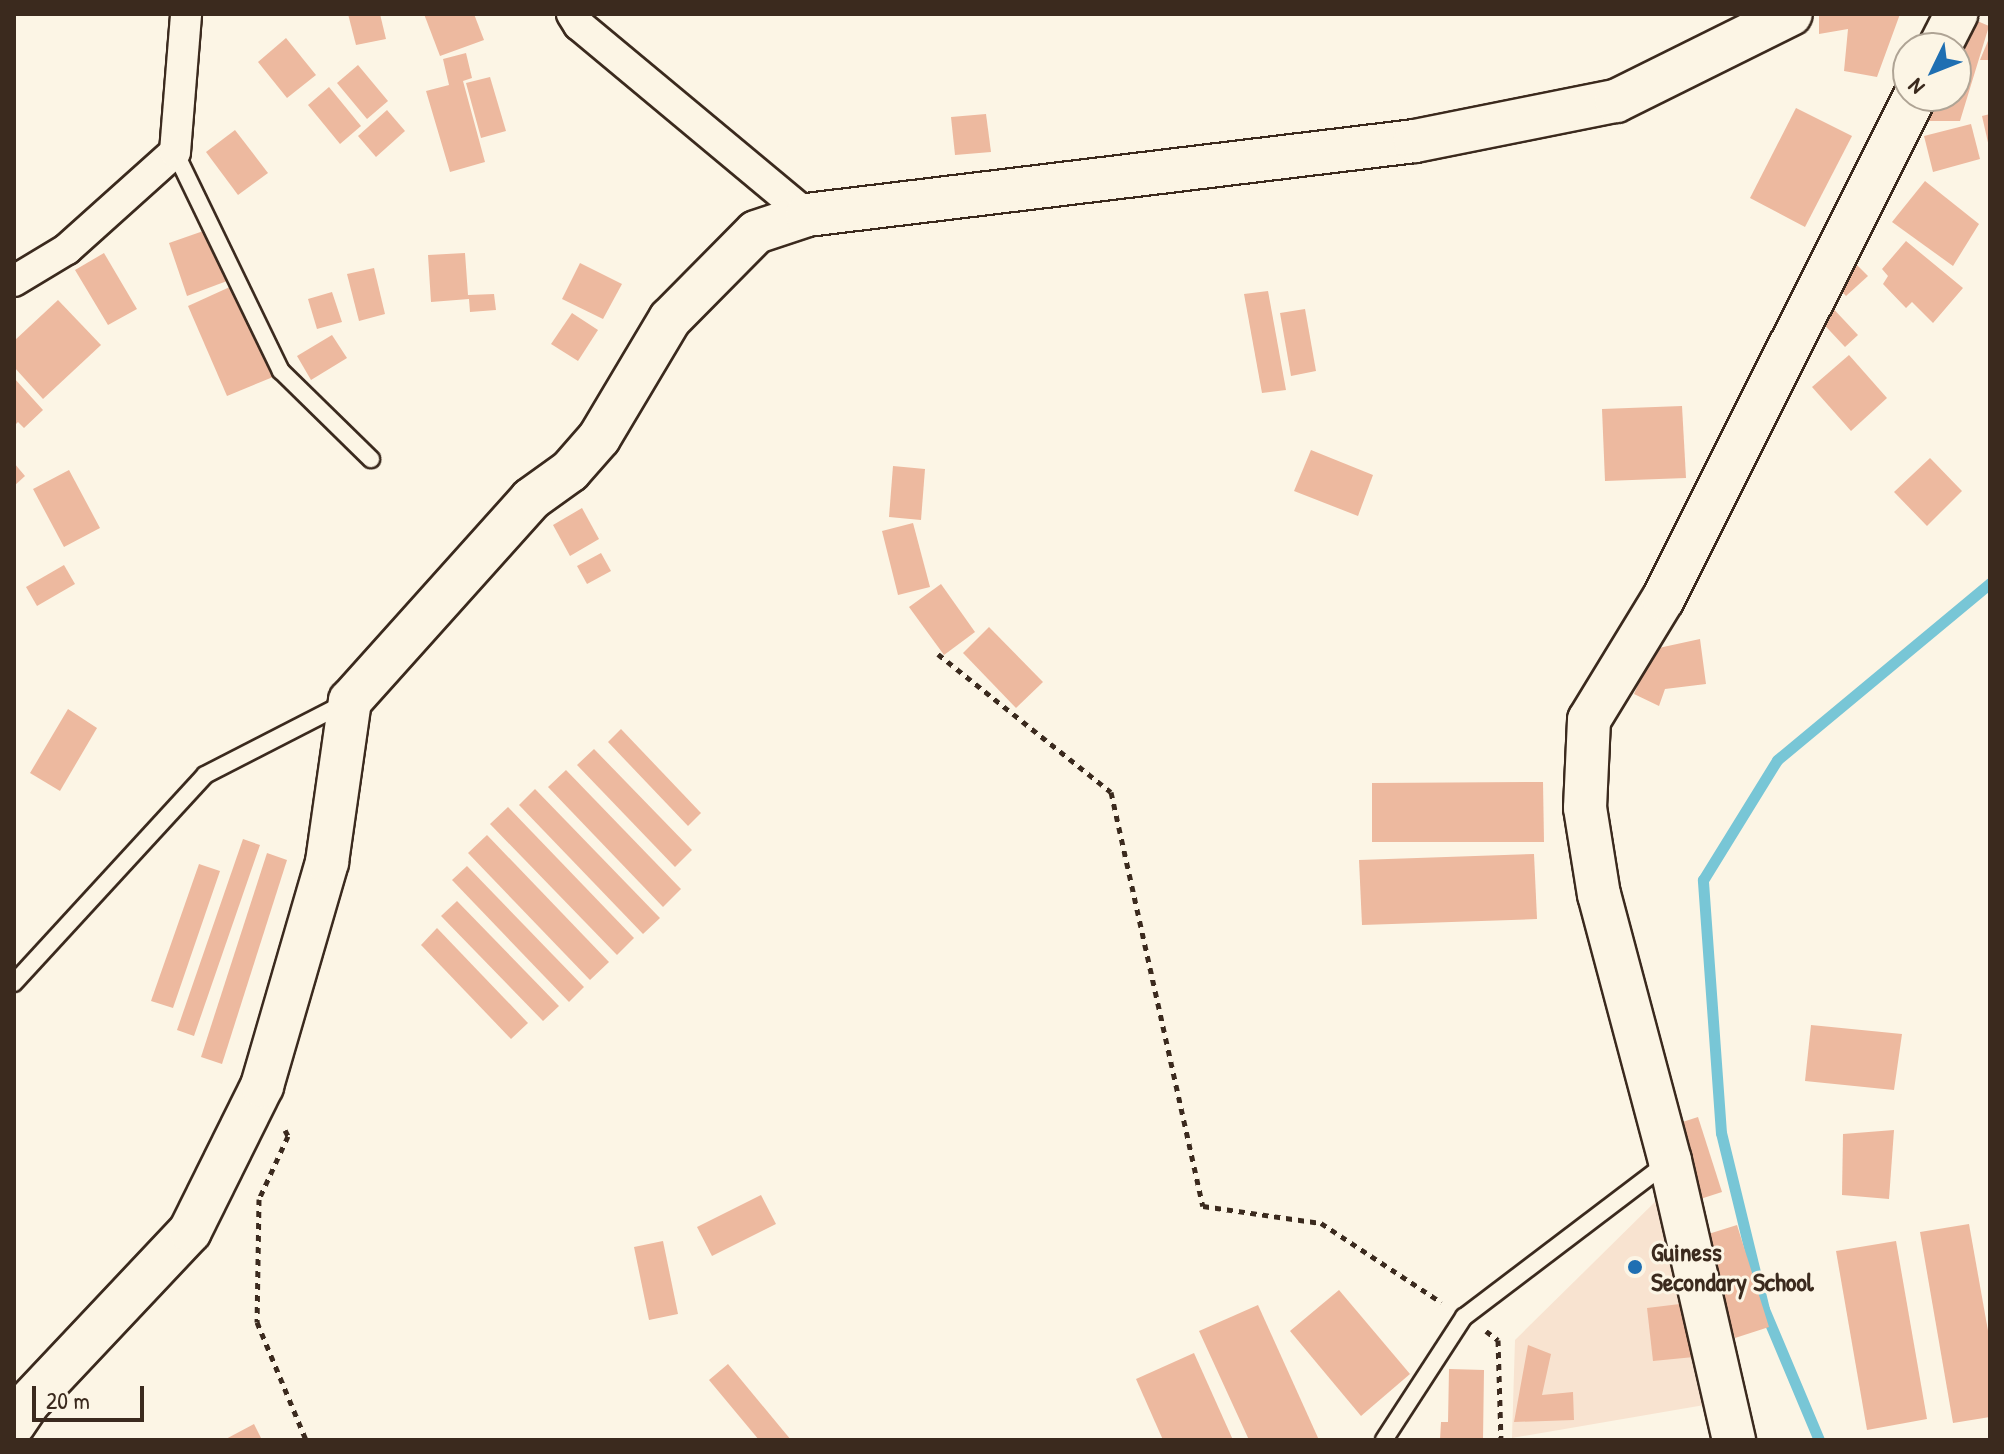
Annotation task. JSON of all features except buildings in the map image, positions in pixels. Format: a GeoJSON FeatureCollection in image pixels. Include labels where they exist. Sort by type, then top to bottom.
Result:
{"type":"FeatureCollection","features":[{"type":"Feature","properties":{"kind":"street"},"geometry":{"type":"LineString","coordinates":[[14,281],[67,249],[175,152],[186,14]]}},
{"type":"Feature","properties":{"kind":"street"},"geometry":{"type":"LineString","coordinates":[[572,14],[579,25],[807,215]]}},
{"type":"Feature","properties":{"kind":"street"},"geometry":{"type":"LineString","coordinates":[[14,1424],[190,1231],[262,1086],[327,862],[350,701],[531,499],[570,471],[599,438],[670,319],[756,232],[807,215],[1415,141],[1616,101],[1791,14]]}},
{"type":"Feature","properties":{"kind":"street"},"geometry":{"type":"LineString","coordinates":[[1947,32],[1956,14]]}},
{"type":"Feature","properties":{"kind":"street"},"geometry":{"type":"LineString","coordinates":[[1734,1440],[1670,1161],[1599,895],[1585,808],[1589,720],[1663,599],[1907,112]]}},
{"type":"Feature","properties":{"kind":"lane"},"geometry":{"type":"LineString","coordinates":[[175,152],[281,371],[371,459]]}},
{"type":"Feature","properties":{"kind":"lane"},"geometry":{"type":"LineString","coordinates":[[14,983],[205,775],[350,701]]}},
{"type":"Feature","properties":{"kind":"lane"},"geometry":{"type":"LineString","coordinates":[[1384,1440],[1464,1317],[1670,1161]]}},
{"type":"Feature","properties":{"kind":"path"},"geometry":{"type":"LineString","coordinates":[[938,654],[1111,792],[1203,1206],[1321,1223],[1498,1340],[1501,1440]]}},
{"type":"Feature","properties":{"kind":"path"},"geometry":{"type":"LineString","coordinates":[[262,1086],[288,1136],[259,1199],[257,1322],[306,1440]]}},
{"type":"Feature","properties":{"kind":"shaded area","name":"Guiness Secondary School"},"geometry":{"type":"Polygon","coordinates":[[[1663,1194],[1716,1403],[1512,1438],[1515,1340],[1663,1194]]]}},
{"type":"Feature","properties":{"kind":"waterway"},"geometry":{"type":"LineString","coordinates":[[1819,1440],[1764,1309],[1721,1133],[1703,880],[1777,760],[1990,583]]}},
{"type":"Feature","properties":{"kind":"place","name":"Guiness Secondary School"},"geometry":{"type":"Point","coordinates":[1635,1267]}}]}
